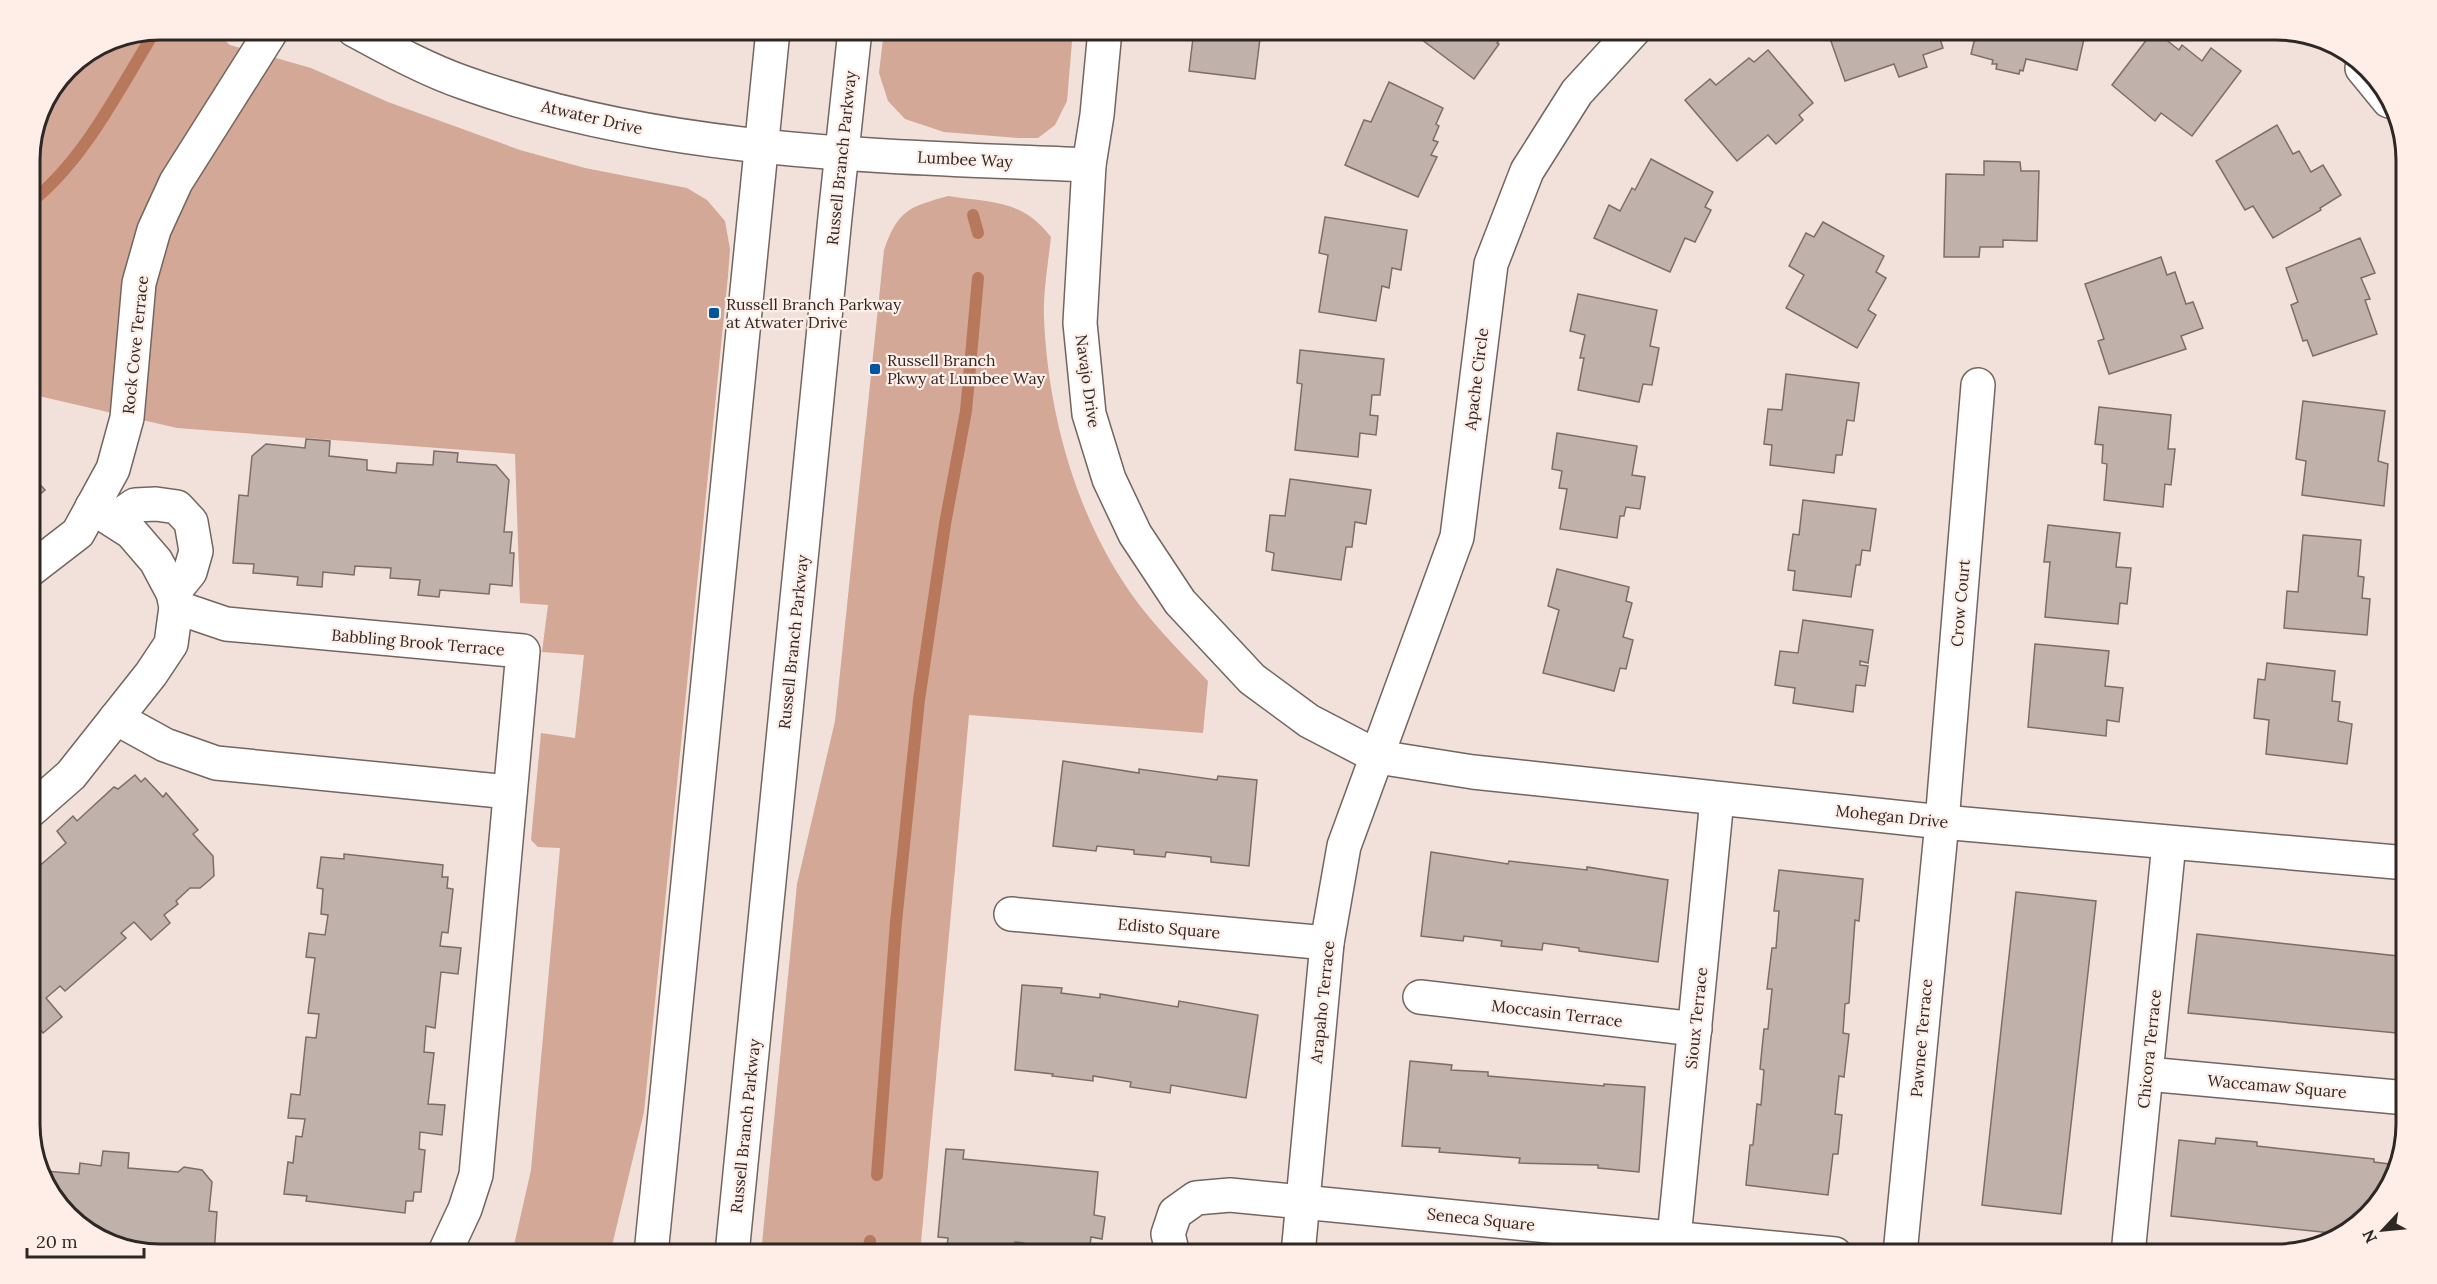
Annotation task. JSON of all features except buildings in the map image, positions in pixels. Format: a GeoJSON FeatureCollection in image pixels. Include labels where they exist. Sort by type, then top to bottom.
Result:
{"type":"FeatureCollection","features":[{"type":"Feature","properties":{"kind":"street","name":"Rock Cove Terrace"},"geometry":{"type":"LineString","coordinates":[[41,562],[102,514],[127,418],[139,283],[154,230],[176,182],[266,40]]}},
{"type":"Feature","properties":{"kind":"street","name":"Atwater Drive"},"geometry":{"type":"LineString","coordinates":[[375,40],[464,83],[568,114],[651,131],[842,153]]}},
{"type":"Feature","properties":{"kind":"street"},"geometry":{"type":"LineString","coordinates":[[652,1244],[772,40]]}},
{"type":"Feature","properties":{"kind":"street","name":"Russell Branch Parkway"},"geometry":{"type":"LineString","coordinates":[[733,1244],[854,40]]}},
{"type":"Feature","properties":{"kind":"street","name":"Navajo Drive"},"geometry":{"type":"LineString","coordinates":[[1104,40],[1097,116],[1089,165],[1080,323],[1089,414],[1109,479],[1135,534],[1180,602],[1252,679],[1309,721],[1378,757]]}},
{"type":"Feature","properties":{"kind":"street","name":"Apache Circle"},"geometry":{"type":"LineString","coordinates":[[1378,757],[1457,537],[1491,264],[1527,171],[1577,92],[1625,40]]}},
{"type":"Feature","properties":{"kind":"street","name":"Lumbee Way"},"geometry":{"type":"LineString","coordinates":[[842,153],[1089,165]]}},
{"type":"Feature","properties":{"kind":"street","name":"Crow Court"},"geometry":{"type":"LineString","coordinates":[[1942,822],[1978,385]]}},
{"type":"Feature","properties":{"kind":"street"},"geometry":{"type":"LineString","coordinates":[[41,801],[71,775],[151,674],[171,644],[174,600],[190,572],[196,551],[191,522],[177,507],[156,504],[135,505],[102,514]]}},
{"type":"Feature","properties":{"kind":"street"},"geometry":{"type":"LineString","coordinates":[[102,514],[130,532],[156,561],[174,600]]}},
{"type":"Feature","properties":{"kind":"street","name":"Babbling Brook Terrace"},"geometry":{"type":"LineString","coordinates":[[174,600],[226,624],[523,651],[476,1175],[465,1209],[449,1244]]}},
{"type":"Feature","properties":{"kind":"street"},"geometry":{"type":"LineString","coordinates":[[116,718],[165,745],[216,763],[510,792]]}},
{"type":"Feature","properties":{"kind":"street","name":"Mohegan Drive"},"geometry":{"type":"LineString","coordinates":[[1378,757],[1473,772],[1717,799],[1942,822],[2396,862]]}},
{"type":"Feature","properties":{"kind":"street","name":"Arapaho Terrace"},"geometry":{"type":"LineString","coordinates":[[1299,1244],[1327,943],[1344,846],[1378,757]]}},
{"type":"Feature","properties":{"kind":"street","name":"Sioux Terrace"},"geometry":{"type":"LineString","coordinates":[[1674,1238],[1717,799]]}},
{"type":"Feature","properties":{"kind":"street","name":"Pawnee Terrace"},"geometry":{"type":"LineString","coordinates":[[1901,1244],[1942,822]]}},
{"type":"Feature","properties":{"kind":"street","name":"Chicora Terrace"},"geometry":{"type":"LineString","coordinates":[[2129,1244],[2169,843]]}},
{"type":"Feature","properties":{"kind":"street","name":"Edisto Square"},"geometry":{"type":"LineString","coordinates":[[1011,914],[1327,943]]}},
{"type":"Feature","properties":{"kind":"street","name":"Moccasin Terrace"},"geometry":{"type":"LineString","coordinates":[[1420,997],[1695,1029]]}},
{"type":"Feature","properties":{"kind":"street","name":"Waccamaw Square"},"geometry":{"type":"LineString","coordinates":[[2147,1074],[2396,1097]]}},
{"type":"Feature","properties":{"kind":"street","name":"Seneca Square"},"geometry":{"type":"LineString","coordinates":[[1170,1244],[1168,1234],[1175,1213],[1196,1198],[1230,1195],[1734,1244]]}},
{"type":"Feature","properties":{"kind":"shaded area"},"geometry":{"type":"Polygon","coordinates":[[[161,40],[224,40],[230,45],[311,68],[388,102],[520,150],[585,168],[687,188],[707,200],[725,221],[730,249],[728,276],[644,1112],[612,1244],[514,1244],[531,1170],[560,848],[538,847],[531,840],[541,733],[575,738],[584,655],[542,652],[548,605],[520,603],[515,454],[177,428],[41,397],[41,153],[43,137],[53,108],[65,88],[81,70],[122,47],[161,40]]]}},
{"type":"Feature","properties":{"kind":"shaded area"},"geometry":{"type":"Polygon","coordinates":[[[883,40],[1072,40],[1067,101],[1055,125],[1038,138],[944,132],[905,119],[888,101],[879,73],[883,40]]]}},
{"type":"Feature","properties":{"kind":"shaded area"},"geometry":{"type":"Polygon","coordinates":[[[948,196],[1005,205],[1029,216],[1051,237],[1045,289],[1046,353],[1066,455],[1090,520],[1122,580],[1151,620],[1208,681],[1203,733],[969,715],[921,1244],[762,1244],[797,884],[835,721],[884,250],[900,218],[914,207],[948,196]]]}},
{"type":"Feature","properties":{"kind":"waterway"},"geometry":{"type":"LineString","coordinates":[[41,194],[82,148],[149,42]]}},
{"type":"Feature","properties":{"kind":"waterway"},"geometry":{"type":"LineString","coordinates":[[973,215],[978,233]]}},
{"type":"Feature","properties":{"kind":"waterway"},"geometry":{"type":"LineString","coordinates":[[877,1175],[896,922],[919,700],[945,524],[966,411],[978,278]]}},
{"type":"Feature","properties":{"kind":"place","name":"Russell Branch Parkway at Atwater Drive"},"geometry":{"type":"Point","coordinates":[714,313]}},
{"type":"Feature","properties":{"kind":"place","name":"Russell Branch Pkwy at Lumbee Way"},"geometry":{"type":"Point","coordinates":[875,369]}}]}
